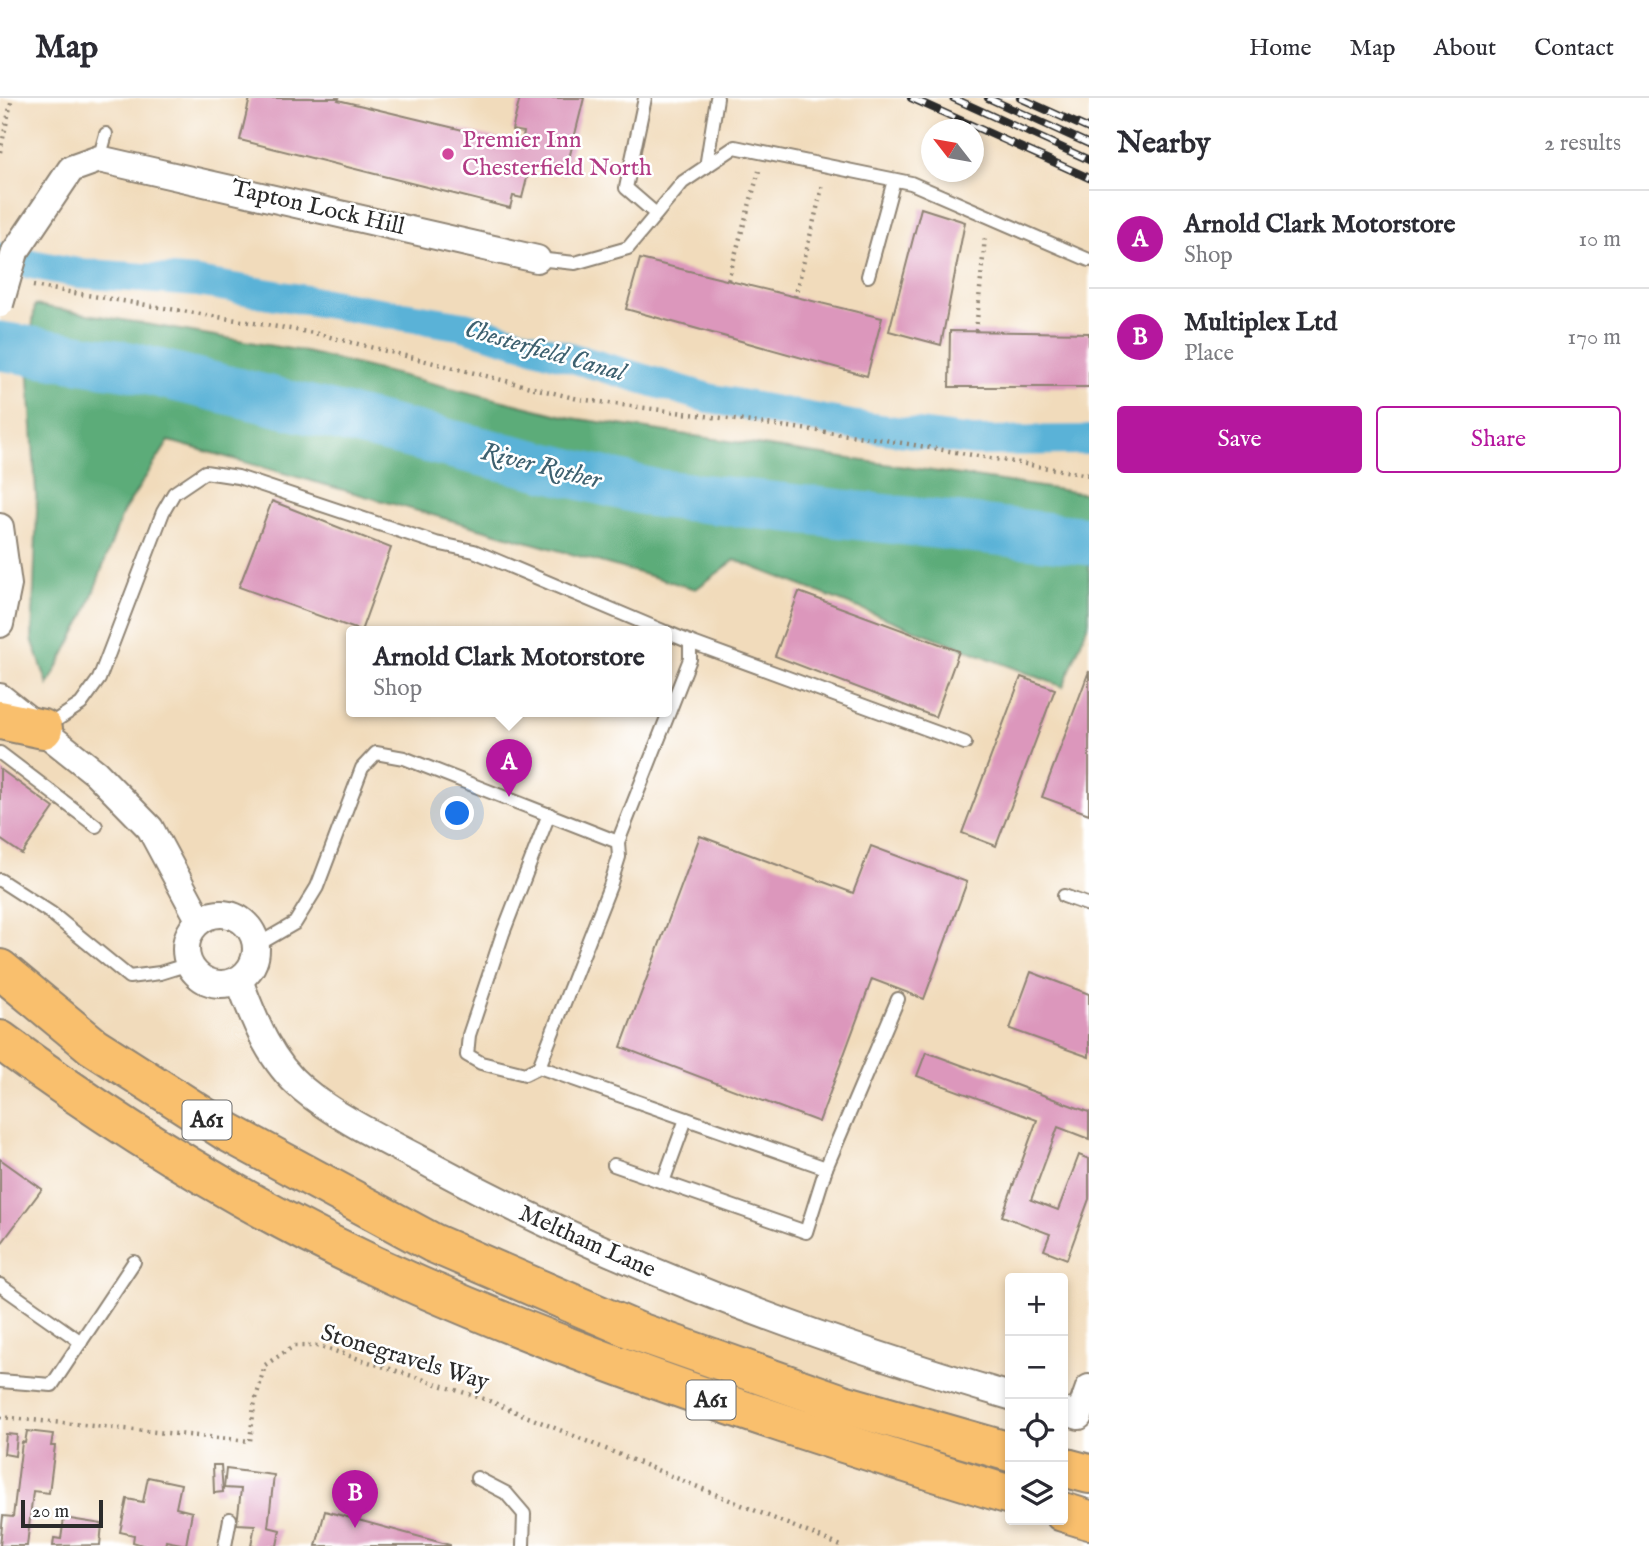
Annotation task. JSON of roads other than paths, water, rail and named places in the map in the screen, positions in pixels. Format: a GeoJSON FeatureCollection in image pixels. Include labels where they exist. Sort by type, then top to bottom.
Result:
{"type":"FeatureCollection","features":[{"type":"Feature","properties":{"kind":"highway"},"geometry":{"type":"LineString","coordinates":[[0,720],[43,729]]}},
{"type":"Feature","properties":{"kind":"highway","name":"A61"},"geometry":{"type":"LineString","coordinates":[[0,969],[93,1046],[226,1132],[433,1243],[636,1331],[843,1404],[1005,1451]]}},
{"type":"Feature","properties":{"kind":"highway","name":"A61"},"geometry":{"type":"LineString","coordinates":[[0,1040],[85,1102],[235,1193],[418,1286],[614,1366],[811,1434],[1005,1493]]}},
{"type":"Feature","properties":{"kind":"highway"},"geometry":{"type":"LineString","coordinates":[[1068,1468],[1089,1474]]}},
{"type":"Feature","properties":{"kind":"highway"},"geometry":{"type":"LineString","coordinates":[[1068,1513],[1089,1520]]}},
{"type":"Feature","properties":{"kind":"street","name":"Tapton Lock Hill"},"geometry":{"type":"LineString","coordinates":[[0,303],[15,252],[71,169],[103,146],[537,259]]}},
{"type":"Feature","properties":{"kind":"street"},"geometry":{"type":"LineString","coordinates":[[0,527],[8,585],[0,624]]}},
{"type":"Feature","properties":{"kind":"street"},"geometry":{"type":"LineString","coordinates":[[0,697],[96,773],[150,828],[200,921]]}},
{"type":"Feature","properties":{"kind":"street"},"geometry":{"type":"LineString","coordinates":[[220,914],[240,919],[248,926],[257,945],[253,965],[239,980],[216,985],[195,973],[189,964],[187,940],[200,921],[220,914]]}},
{"type":"Feature","properties":{"kind":"street","name":"Meltham Lane"},"geometry":{"type":"LineString","coordinates":[[239,980],[263,1040],[302,1088],[351,1121],[505,1205],[667,1277],[806,1331],[1005,1394]]}},
{"type":"Feature","properties":{"kind":"street"},"geometry":{"type":"LineString","coordinates":[[1077,1415],[1089,1388]]}},
{"type":"Feature","properties":{"kind":"lane"},"geometry":{"type":"LineString","coordinates":[[645,98],[626,188],[656,214]]}},
{"type":"Feature","properties":{"kind":"lane"},"geometry":{"type":"LineString","coordinates":[[705,167],[717,98]]}},
{"type":"Feature","properties":{"kind":"lane"},"geometry":{"type":"LineString","coordinates":[[537,259],[575,262],[628,248],[683,182],[735,147],[911,183],[1089,260]]}},
{"type":"Feature","properties":{"kind":"lane"},"geometry":{"type":"LineString","coordinates":[[868,276],[894,180]]}},
{"type":"Feature","properties":{"kind":"lane"},"geometry":{"type":"LineString","coordinates":[[43,729],[81,704],[99,679],[163,512],[174,493],[205,472],[238,477],[436,543],[474,551],[653,626]]}},
{"type":"Feature","properties":{"kind":"lane"},"geometry":{"type":"LineString","coordinates":[[672,634],[965,743]]}},
{"type":"Feature","properties":{"kind":"lane"},"geometry":{"type":"LineString","coordinates":[[672,705],[690,659],[690,642]]}},
{"type":"Feature","properties":{"kind":"lane"},"geometry":{"type":"LineString","coordinates":[[549,814],[503,933],[469,1035],[467,1055],[481,1063],[525,1074],[539,1067],[610,886],[618,857],[618,842],[667,717]]}},
{"type":"Feature","properties":{"kind":"lane"},"geometry":{"type":"LineString","coordinates":[[0,753],[96,826]]}},
{"type":"Feature","properties":{"kind":"lane"},"geometry":{"type":"LineString","coordinates":[[257,945],[295,923],[317,887],[362,768],[376,753],[404,758],[618,842]]}},
{"type":"Feature","properties":{"kind":"lane"},"geometry":{"type":"LineString","coordinates":[[0,880],[51,913],[129,977],[160,973],[189,964]]}},
{"type":"Feature","properties":{"kind":"lane"},"geometry":{"type":"LineString","coordinates":[[1064,896],[1089,905]]}},
{"type":"Feature","properties":{"kind":"lane"},"geometry":{"type":"LineString","coordinates":[[614,1165],[806,1232],[826,1168],[898,999]]}},
{"type":"Feature","properties":{"kind":"lane"},"geometry":{"type":"LineString","coordinates":[[539,1067],[826,1168]]}},
{"type":"Feature","properties":{"kind":"lane"},"geometry":{"type":"LineString","coordinates":[[663,1182],[686,1119]]}},
{"type":"Feature","properties":{"kind":"lane"},"geometry":{"type":"LineString","coordinates":[[0,1381],[52,1385],[134,1262]]}},
{"type":"Feature","properties":{"kind":"lane"},"geometry":{"type":"LineString","coordinates":[[0,1285],[81,1342]]}},
{"type":"Feature","properties":{"kind":"lane"},"geometry":{"type":"LineString","coordinates":[[477,1478],[506,1493],[524,1514],[523,1546]]}},
{"type":"Feature","properties":{"kind":"lane"},"geometry":{"type":"LineString","coordinates":[[225,1546],[230,1519]]}},
{"type":"Feature","properties":{"kind":"waterway","name":"Chesterfield Canal"},"geometry":{"type":"LineString","coordinates":[[0,258],[78,273],[197,282],[464,326],[708,398],[851,425],[973,441],[1089,440]]}},
{"type":"Feature","properties":{"kind":"waterway","name":"River Rother"},"geometry":{"type":"LineString","coordinates":[[0,346],[129,366],[653,493],[1089,541]]}},
{"type":"Feature","properties":{"kind":"railway"},"geometry":{"type":"LineString","coordinates":[[911,98],[1089,178]]}},
{"type":"Feature","properties":{"kind":"railway"},"geometry":{"type":"LineString","coordinates":[[953,98],[1089,160]]}},
{"type":"Feature","properties":{"kind":"railway"},"geometry":{"type":"LineString","coordinates":[[988,98],[1089,144]]}},
{"type":"Feature","properties":{"kind":"railway"},"geometry":{"type":"LineString","coordinates":[[1020,98],[1089,129]]}},
{"type":"Feature","properties":{"kind":"place","name":"Premier Inn Chesterfield North"},"geometry":{"type":"Point","coordinates":[448,154]}},
{"type":"Feature","properties":{"kind":"place","name":"Arnold Clark Motorstore"},"geometry":{"type":"Point","coordinates":[509,797]}},
{"type":"Feature","properties":{"kind":"place","name":"Multiplex Ltd"},"geometry":{"type":"Point","coordinates":[355,1528]}}]}
